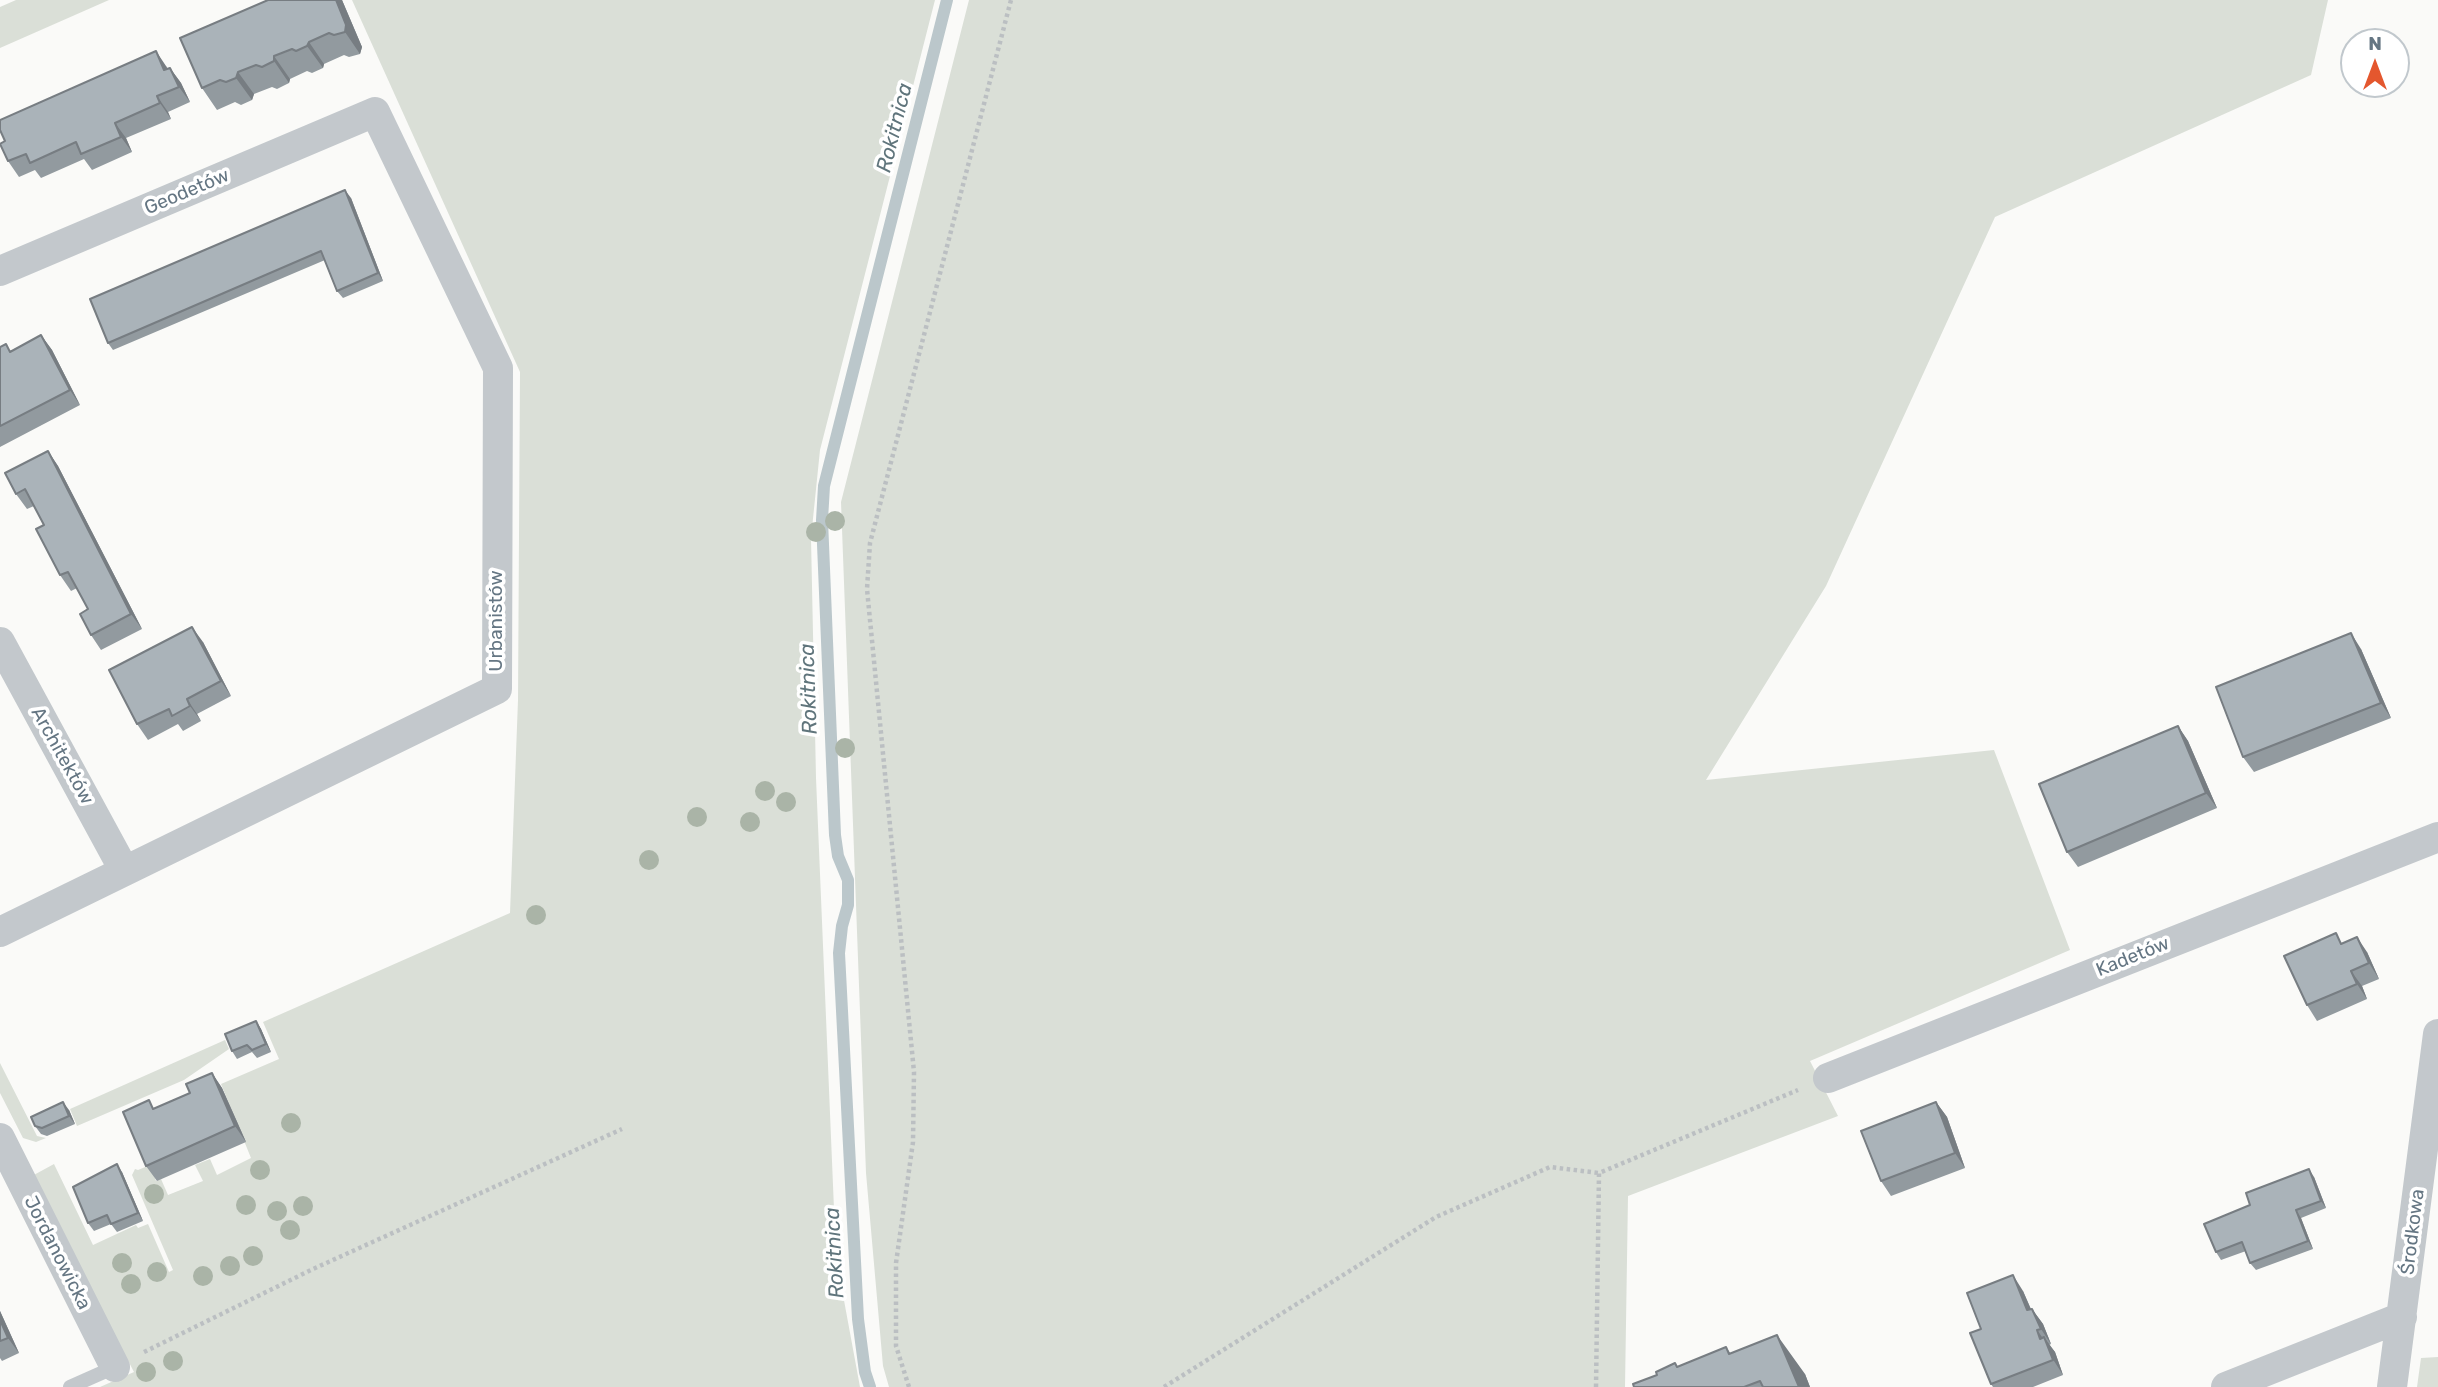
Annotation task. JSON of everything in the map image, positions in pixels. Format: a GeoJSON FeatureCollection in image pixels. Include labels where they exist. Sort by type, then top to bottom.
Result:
{"type":"FeatureCollection","features":[{"type":"Feature","properties":{"kind":"street","name":"Geodetów"},"geometry":{"type":"LineString","coordinates":[[0,271],[375,112]]}},
{"type":"Feature","properties":{"kind":"street","name":"Urbanistów"},"geometry":{"type":"LineString","coordinates":[[0,932],[497,689],[498,368],[375,112]]}},
{"type":"Feature","properties":{"kind":"street","name":"Architektów"},"geometry":{"type":"LineString","coordinates":[[0,642],[124,870]]}},
{"type":"Feature","properties":{"kind":"street","name":"Kadetów"},"geometry":{"type":"LineString","coordinates":[[1828,1078],[2438,837]]}},
{"type":"Feature","properties":{"kind":"street","name":"Środkowa"},"geometry":{"type":"LineString","coordinates":[[2392,1387],[2433,1112],[2438,1034]]}},
{"type":"Feature","properties":{"kind":"street","name":"Jordanowicka"},"geometry":{"type":"LineString","coordinates":[[0,1138],[115,1367]]}},
{"type":"Feature","properties":{"kind":"street"},"geometry":{"type":"LineString","coordinates":[[2226,1387],[2402,1317]]}},
{"type":"Feature","properties":{"kind":"lane"},"geometry":{"type":"LineString","coordinates":[[70,1387],[115,1367]]}},
{"type":"Feature","properties":{"kind":"path"},"geometry":{"type":"LineString","coordinates":[[909,1387],[896,1346],[896,1263],[913,1142],[914,1072],[867,589],[869,554],[1011,0]]}},
{"type":"Feature","properties":{"kind":"path"},"geometry":{"type":"LineString","coordinates":[[1164,1387],[1436,1217],[1550,1167],[1600,1173],[1828,1078]]}},
{"type":"Feature","properties":{"kind":"path"},"geometry":{"type":"LineString","coordinates":[[115,1367],[313,1269],[622,1129]]}},
{"type":"Feature","properties":{"kind":"path"},"geometry":{"type":"LineString","coordinates":[[1596,1387],[1600,1173]]}},
{"type":"Feature","properties":{"kind":"shaded area"},"geometry":{"type":"Polygon","coordinates":[[[16,0],[109,0],[0,48],[0,7],[16,0]]]}},
{"type":"Feature","properties":{"kind":"shaded area"},"geometry":{"type":"Polygon","coordinates":[[[352,0],[935,0],[820,450],[811,538],[816,778],[836,1257],[860,1387],[100,1387],[134,1372],[32,1176],[54,1164],[93,1245],[136,1225],[138,1228],[148,1224],[169,1272],[173,1270],[132,1175],[135,1169],[150,1165],[156,1181],[161,1179],[168,1195],[203,1181],[195,1165],[210,1159],[217,1175],[251,1158],[221,1084],[279,1059],[263,1022],[510,913],[518,700],[520,372],[352,0]]]}},
{"type":"Feature","properties":{"kind":"shaded area"},"geometry":{"type":"Polygon","coordinates":[[[969,0],[2328,0],[2311,75],[1995,217],[1826,586],[1706,780],[1994,750],[2070,950],[1810,1061],[1838,1116],[1628,1196],[1625,1387],[889,1387],[883,1366],[866,1173],[841,502],[969,0]]]}},
{"type":"Feature","properties":{"kind":"shaded area"},"geometry":{"type":"Polygon","coordinates":[[[225,1040],[229,1049],[184,1080],[77,1126],[70,1109],[225,1040]]]}},
{"type":"Feature","properties":{"kind":"shaded area"},"geometry":{"type":"Polygon","coordinates":[[[0,1063],[37,1136],[46,1138],[36,1142],[23,1138],[0,1093],[0,1063]]]}},
{"type":"Feature","properties":{"kind":"shaded area"},"geometry":{"type":"Polygon","coordinates":[[[2438,1357],[2438,1387],[2417,1387],[2421,1358],[2438,1357]]]}},
{"type":"Feature","properties":{"kind":"building"},"geometry":{"type":"Polygon","coordinates":[[[268,0],[336,0],[346,25],[345,32],[334,35],[329,33],[296,51],[292,49],[274,56],[274,61],[262,67],[256,65],[238,72],[236,78],[226,82],[220,80],[202,88],[180,38],[268,0]]]}},
{"type":"Feature","properties":{"kind":"building"},"geometry":{"type":"Polygon","coordinates":[[[156,51],[164,70],[170,68],[179,87],[157,96],[160,103],[115,123],[121,137],[81,154],[76,142],[30,163],[26,154],[8,161],[0,144],[5,141],[0,130],[0,120],[156,51]]]}},
{"type":"Feature","properties":{"kind":"building"},"geometry":{"type":"Polygon","coordinates":[[[345,190],[378,273],[337,291],[321,251],[108,343],[90,299],[345,190]]]}},
{"type":"Feature","properties":{"kind":"building"},"geometry":{"type":"Polygon","coordinates":[[[41,335],[70,390],[0,426],[0,347],[6,344],[10,352],[41,335]]]}},
{"type":"Feature","properties":{"kind":"building"},"geometry":{"type":"Polygon","coordinates":[[[48,451],[131,614],[91,635],[80,614],[88,609],[68,572],[60,575],[36,529],[44,525],[25,489],[16,494],[5,473],[48,451]]]}},
{"type":"Feature","properties":{"kind":"building"},"geometry":{"type":"Polygon","coordinates":[[[192,627],[221,681],[187,699],[190,706],[172,716],[169,709],[137,724],[109,670],[192,627]]]}},
{"type":"Feature","properties":{"kind":"building"},"geometry":{"type":"Polygon","coordinates":[[[2351,633],[2381,703],[2243,757],[2216,687],[2351,633]]]}},
{"type":"Feature","properties":{"kind":"building"},"geometry":{"type":"Polygon","coordinates":[[[2178,726],[2206,793],[2067,852],[2039,784],[2178,726]]]}},
{"type":"Feature","properties":{"kind":"building"},"geometry":{"type":"Polygon","coordinates":[[[2336,933],[2341,944],[2357,937],[2369,963],[2351,971],[2357,984],[2307,1005],[2284,956],[2336,933]]]}},
{"type":"Feature","properties":{"kind":"building"},"geometry":{"type":"Polygon","coordinates":[[[256,1021],[266,1044],[252,1050],[247,1045],[232,1051],[225,1034],[256,1021]]]}},
{"type":"Feature","properties":{"kind":"building"},"geometry":{"type":"Polygon","coordinates":[[[212,1073],[235,1126],[146,1166],[123,1112],[149,1100],[153,1109],[190,1093],[186,1084],[212,1073]]]}},
{"type":"Feature","properties":{"kind":"building"},"geometry":{"type":"Polygon","coordinates":[[[63,1102],[69,1116],[42,1128],[35,1126],[31,1117],[63,1102]]]}},
{"type":"Feature","properties":{"kind":"building"},"geometry":{"type":"Polygon","coordinates":[[[1936,1102],[1955,1153],[1881,1181],[1861,1131],[1936,1102]]]}},
{"type":"Feature","properties":{"kind":"building"},"geometry":{"type":"Polygon","coordinates":[[[117,1164],[138,1213],[111,1224],[107,1215],[88,1223],[73,1187],[117,1164]]]}},
{"type":"Feature","properties":{"kind":"building"},"geometry":{"type":"Polygon","coordinates":[[[2309,1169],[2321,1201],[2296,1210],[2308,1241],[2250,1263],[2242,1242],[2216,1252],[2204,1224],[2250,1205],[2246,1193],[2309,1169]]]}},
{"type":"Feature","properties":{"kind":"building"},"geometry":{"type":"Polygon","coordinates":[[[2013,1275],[2027,1310],[2032,1309],[2041,1329],[2037,1330],[2040,1339],[2044,1337],[2053,1360],[1991,1384],[1970,1333],[1981,1329],[1967,1293],[2013,1275]]]}},
{"type":"Feature","properties":{"kind":"building"},"geometry":{"type":"Polygon","coordinates":[[[0,1320],[8,1338],[0,1341],[0,1320]]]}},
{"type":"Feature","properties":{"kind":"building"},"geometry":{"type":"Polygon","coordinates":[[[1777,1335],[1799,1387],[1763,1387],[1760,1381],[1744,1387],[1634,1387],[1633,1384],[1657,1375],[1656,1372],[1675,1363],[1677,1367],[1726,1347],[1729,1354],[1777,1335]]]}},
{"type":"Feature","properties":{"kind":"waterway","name":"Rokitnica"},"geometry":{"type":"LineString","coordinates":[[870,1387],[865,1372],[858,1319],[839,953],[848,905],[848,880],[838,856],[835,835],[822,520],[824,486],[947,0]]}}]}
